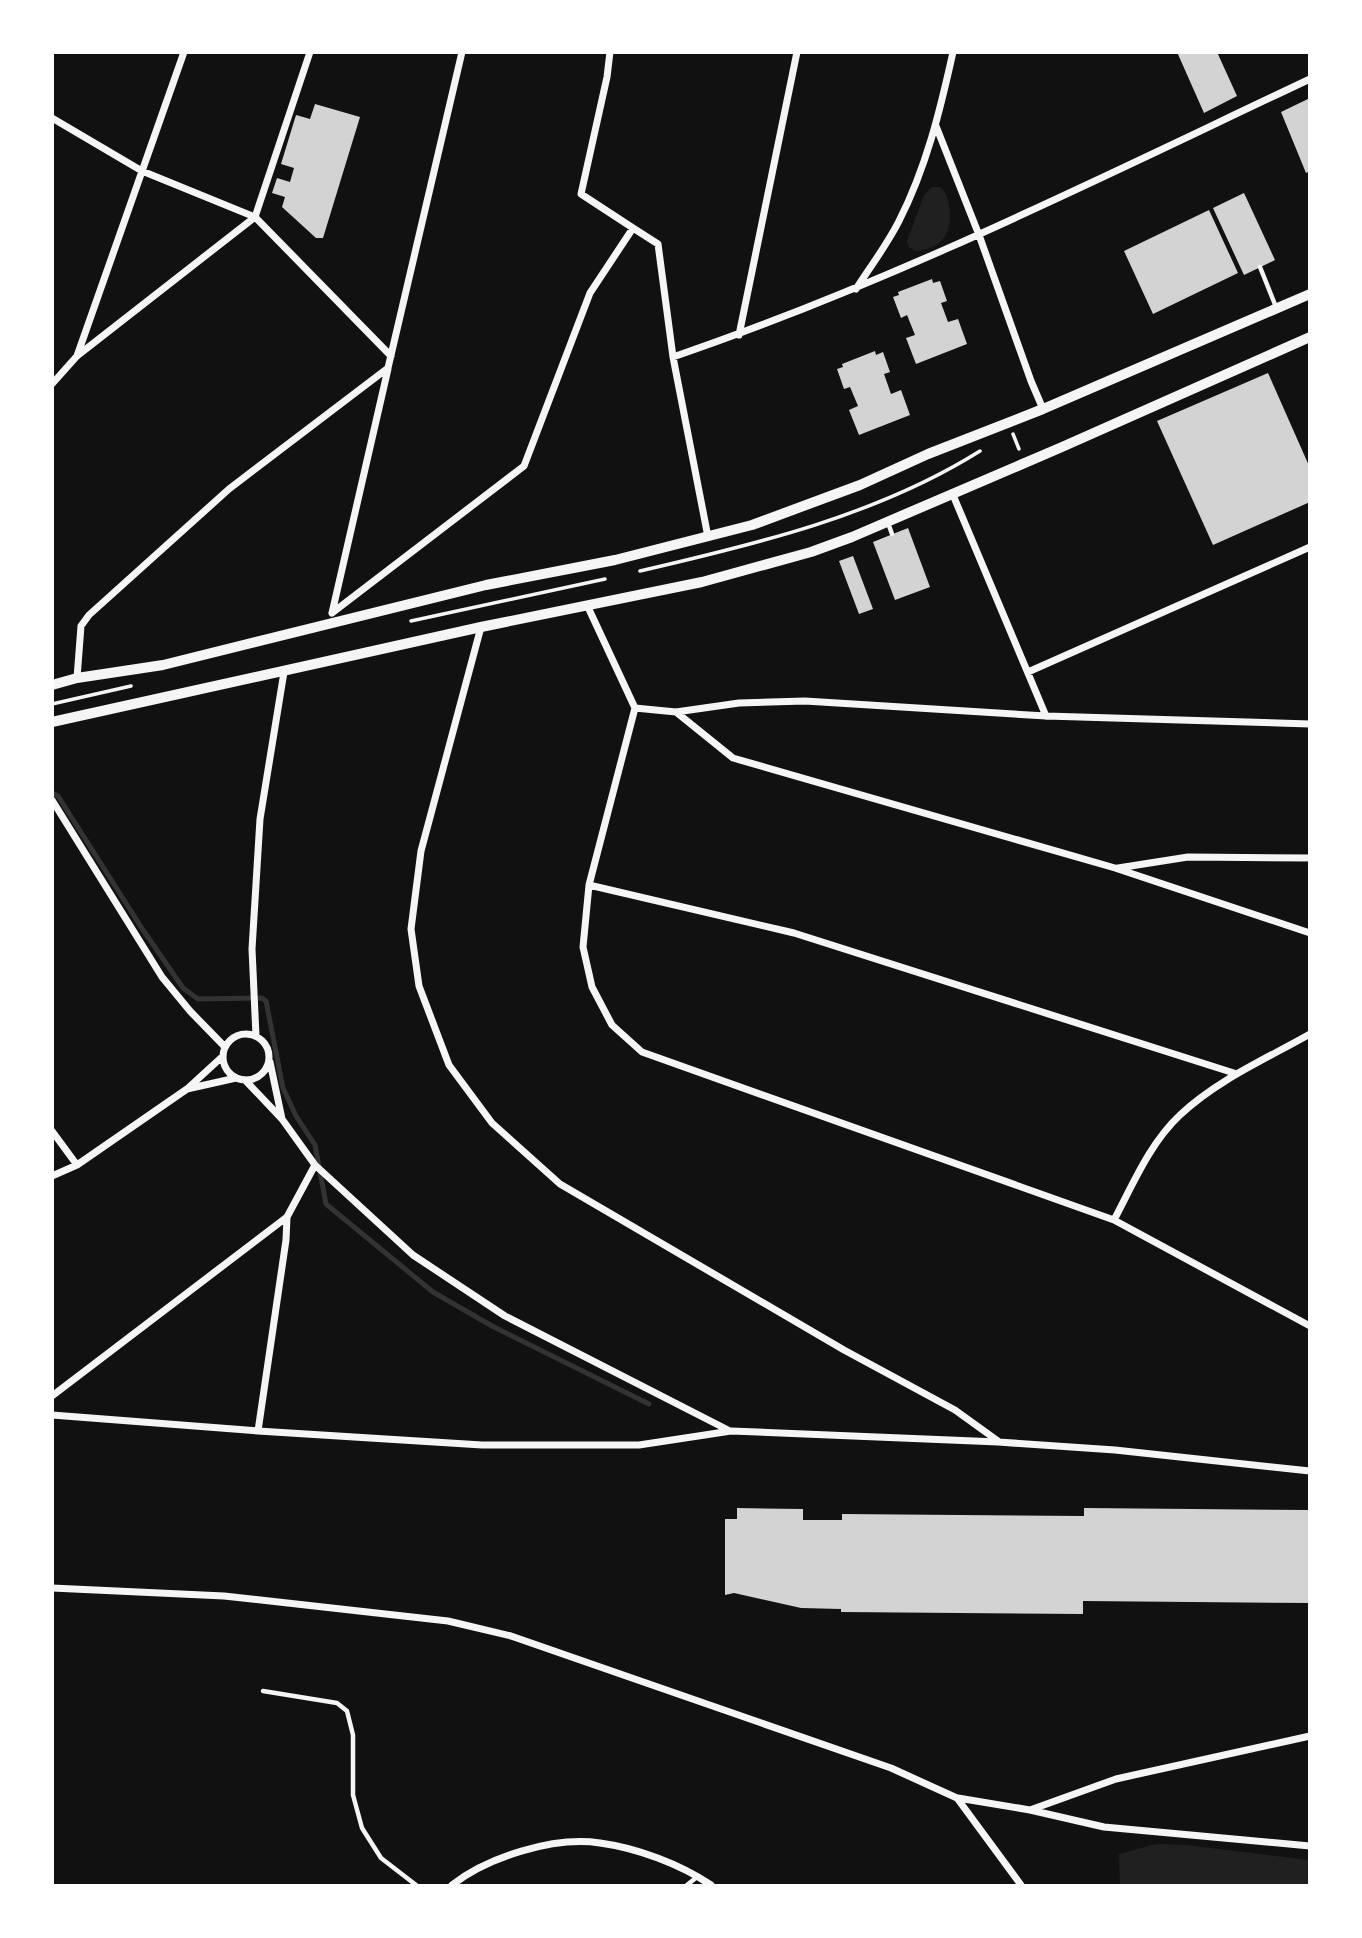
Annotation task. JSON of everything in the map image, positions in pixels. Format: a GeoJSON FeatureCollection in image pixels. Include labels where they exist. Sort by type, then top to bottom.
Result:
{"type":"FeatureCollection","features":[{"type":"Feature","properties":{"kind":"main road"},"geometry":{"type":"LineString","coordinates":[[52,685],[77,678],[163,665],[331,618],[615,560],[787,514],[1310,294]]}},
{"type":"Feature","properties":{"kind":"main road"},"geometry":{"type":"LineString","coordinates":[[52,722],[481,627],[702,582],[821,548],[953,495],[1310,337]]}},
{"type":"Feature","properties":{"kind":"street"},"geometry":{"type":"LineString","coordinates":[[77,356],[184,52]]}},
{"type":"Feature","properties":{"kind":"street"},"geometry":{"type":"LineString","coordinates":[[52,384],[77,356],[255,217],[310,52]]}},
{"type":"Feature","properties":{"kind":"street"},"geometry":{"type":"LineString","coordinates":[[331,618],[462,52]]}},
{"type":"Feature","properties":{"kind":"street"},"geometry":{"type":"LineString","coordinates":[[610,52],[607,77],[580,194],[658,244],[673,357],[708,537]]}},
{"type":"Feature","properties":{"kind":"street"},"geometry":{"type":"LineString","coordinates":[[739,335],[797,52]]}},
{"type":"Feature","properties":{"kind":"street"},"geometry":{"type":"LineString","coordinates":[[855,290],[898,223],[936,126],[953,52]]}},
{"type":"Feature","properties":{"kind":"street"},"geometry":{"type":"LineString","coordinates":[[673,357],[739,335],[855,290],[979,235],[1310,79]]}},
{"type":"Feature","properties":{"kind":"street"},"geometry":{"type":"LineString","coordinates":[[52,118],[142,171],[255,217],[391,356]]}},
{"type":"Feature","properties":{"kind":"street"},"geometry":{"type":"LineString","coordinates":[[936,126],[1043,408]]}},
{"type":"Feature","properties":{"kind":"street"},"geometry":{"type":"LineString","coordinates":[[331,618],[524,466],[590,293],[633,228]]}},
{"type":"Feature","properties":{"kind":"street"},"geometry":{"type":"LineString","coordinates":[[77,678],[81,626],[89,615],[229,489],[388,368]]}},
{"type":"Feature","properties":{"kind":"street"},"geometry":{"type":"LineString","coordinates":[[953,495],[1046,716]]}},
{"type":"Feature","properties":{"kind":"street"},"geometry":{"type":"LineString","coordinates":[[1028,672],[1310,547]]}},
{"type":"Feature","properties":{"kind":"street"},"geometry":{"type":"LineString","coordinates":[[587,605],[635,708],[589,885],[583,947],[592,987],[612,1025],[642,1052],[1114,1220],[1310,1326]]}},
{"type":"Feature","properties":{"kind":"street"},"geometry":{"type":"LineString","coordinates":[[481,627],[421,851],[411,929],[419,986],[449,1065],[492,1123],[560,1184],[844,1350],[955,1410],[998,1442]]}},
{"type":"Feature","properties":{"kind":"street"},"geometry":{"type":"LineString","coordinates":[[256,1036],[252,949],[260,820],[284,672]]}},
{"type":"Feature","properties":{"kind":"street"},"geometry":{"type":"LineString","coordinates":[[635,708],[676,712],[739,703],[805,701],[1046,716],[1310,724]]}},
{"type":"Feature","properties":{"kind":"street"},"geometry":{"type":"LineString","coordinates":[[676,712],[733,758],[1115,868],[1310,933]]}},
{"type":"Feature","properties":{"kind":"street"},"geometry":{"type":"LineString","coordinates":[[52,800],[162,977],[225,1047]]}},
{"type":"Feature","properties":{"kind":"street"},"geometry":{"type":"LineString","coordinates":[[1115,868],[1188,857],[1310,859]]}},
{"type":"Feature","properties":{"kind":"street"},"geometry":{"type":"LineString","coordinates":[[589,885],[794,933],[1237,1074]]}},
{"type":"Feature","properties":{"kind":"street"},"geometry":{"type":"LineString","coordinates":[[1114,1220],[1157,1141],[1181,1114],[1237,1074],[1310,1034]]}},
{"type":"Feature","properties":{"kind":"street"},"geometry":{"type":"LineString","coordinates":[[269,1058],[262,1074],[245,1080],[229,1073],[223,1056],[225,1047],[238,1035],[256,1036],[268,1049],[282,1119]]}},
{"type":"Feature","properties":{"kind":"street"},"geometry":{"type":"LineString","coordinates":[[52,1176],[77,1165],[187,1089],[223,1056]]}},
{"type":"Feature","properties":{"kind":"street"},"geometry":{"type":"LineString","coordinates":[[187,1089],[236,1078]]}},
{"type":"Feature","properties":{"kind":"street"},"geometry":{"type":"LineString","coordinates":[[245,1080],[282,1119],[315,1165],[413,1255],[505,1316],[731,1431]]}},
{"type":"Feature","properties":{"kind":"street"},"geometry":{"type":"LineString","coordinates":[[52,1131],[77,1165]]}},
{"type":"Feature","properties":{"kind":"street"},"geometry":{"type":"LineString","coordinates":[[52,1396],[287,1217],[315,1165]]}},
{"type":"Feature","properties":{"kind":"street"},"geometry":{"type":"LineString","coordinates":[[258,1431],[287,1217]]}},
{"type":"Feature","properties":{"kind":"street"},"geometry":{"type":"LineString","coordinates":[[52,1415],[482,1445],[639,1445],[731,1431],[998,1442],[1115,1450],[1310,1471]]}},
{"type":"Feature","properties":{"kind":"street"},"geometry":{"type":"LineString","coordinates":[[52,1588],[224,1596],[461,1624],[511,1636],[864,1759],[957,1798],[1030,1810],[1104,1827],[1310,1846]]}},
{"type":"Feature","properties":{"kind":"street"},"geometry":{"type":"LineString","coordinates":[[1030,1810],[1116,1779],[1310,1736]]}},
{"type":"Feature","properties":{"kind":"street"},"geometry":{"type":"LineString","coordinates":[[957,1798],[1021,1885]]}},
{"type":"Feature","properties":{"kind":"street"},"geometry":{"type":"LineString","coordinates":[[452,1885],[512,1853],[568,1843],[598,1842],[625,1848],[698,1877],[711,1885]]}},
{"type":"Feature","properties":{"kind":"lane"},"geometry":{"type":"LineString","coordinates":[[1260,267],[1276,308]]}},
{"type":"Feature","properties":{"kind":"lane"},"geometry":{"type":"LineString","coordinates":[[888,522],[892,534]]}},
{"type":"Feature","properties":{"kind":"lane"},"geometry":{"type":"LineString","coordinates":[[263,1692],[337,1703],[347,1712],[354,1735],[354,1795],[362,1828],[381,1858],[416,1885]]}},
{"type":"Feature","properties":{"kind":"lane"},"geometry":{"type":"LineString","coordinates":[[688,1885],[698,1877]]}},
{"type":"Feature","properties":{"kind":"path"},"geometry":{"type":"LineString","coordinates":[[1008,422],[1025,462]]}},
{"type":"Feature","properties":{"kind":"shaded area"},"geometry":{"type":"Polygon","coordinates":[[[932,187],[940,187],[946,195],[950,224],[939,243],[915,251],[909,247],[907,241],[924,195],[932,187]]]}},
{"type":"Feature","properties":{"kind":"shaded area"},"geometry":{"type":"Polygon","coordinates":[[[1156,1844],[1187,1845],[1309,1860],[1309,1885],[1120,1885],[1119,1854],[1156,1844]]]}},
{"type":"Feature","properties":{"kind":"building"},"geometry":{"type":"Polygon","coordinates":[[[1177,52],[1217,52],[1237,96],[1204,113],[1177,52]]]}},
{"type":"Feature","properties":{"kind":"building"},"geometry":{"type":"Polygon","coordinates":[[[1310,98],[1310,171],[1306,173],[1281,112],[1310,98]]]}},
{"type":"Feature","properties":{"kind":"building"},"geometry":{"type":"Polygon","coordinates":[[[315,104],[360,117],[323,238],[316,238],[282,207],[285,197],[272,193],[277,178],[290,182],[294,168],[281,164],[296,115],[310,119],[315,104]]]}},
{"type":"Feature","properties":{"kind":"building"},"geometry":{"type":"Polygon","coordinates":[[[1244,193],[1275,260],[1244,275],[1213,208],[1244,193]]]}},
{"type":"Feature","properties":{"kind":"building"},"geometry":{"type":"Polygon","coordinates":[[[1209,210],[1238,273],[1153,314],[1124,251],[1209,210]]]}},
{"type":"Feature","properties":{"kind":"building"},"geometry":{"type":"Polygon","coordinates":[[[932,279],[933,283],[940,281],[947,301],[941,303],[948,322],[958,319],[967,344],[916,364],[906,338],[915,335],[907,315],[901,318],[893,297],[899,295],[898,292],[932,279]]]}},
{"type":"Feature","properties":{"kind":"building"},"geometry":{"type":"Polygon","coordinates":[[[875,351],[876,355],[883,352],[890,372],[884,374],[891,394],[901,390],[910,415],[859,435],[849,410],[858,406],[850,387],[844,389],[837,369],[843,367],[842,364],[875,351]]]}},
{"type":"Feature","properties":{"kind":"building"},"geometry":{"type":"Polygon","coordinates":[[[1268,373],[1310,468],[1310,502],[1213,545],[1157,421],[1268,373]]]}},
{"type":"Feature","properties":{"kind":"building"},"geometry":{"type":"Polygon","coordinates":[[[908,528],[930,587],[895,600],[873,542],[908,528]]]}},
{"type":"Feature","properties":{"kind":"building"},"geometry":{"type":"Polygon","coordinates":[[[853,556],[873,609],[859,614],[839,561],[853,556]]]}},
{"type":"Feature","properties":{"kind":"building"},"geometry":{"type":"Polygon","coordinates":[[[737,1508],[803,1509],[803,1520],[842,1520],[842,1514],[1084,1516],[1084,1508],[1310,1510],[1310,1603],[1083,1601],[1083,1614],[841,1612],[841,1609],[801,1608],[734,1593],[725,1595],[725,1519],[737,1519],[737,1508]]]}},
{"type":"Feature","properties":{"kind":"waterway"},"geometry":{"type":"LineString","coordinates":[[52,793],[58,796],[183,988],[198,999],[262,998],[266,1001],[283,1088],[296,1116],[315,1145],[326,1204],[433,1292],[492,1326],[649,1404]]}}]}
